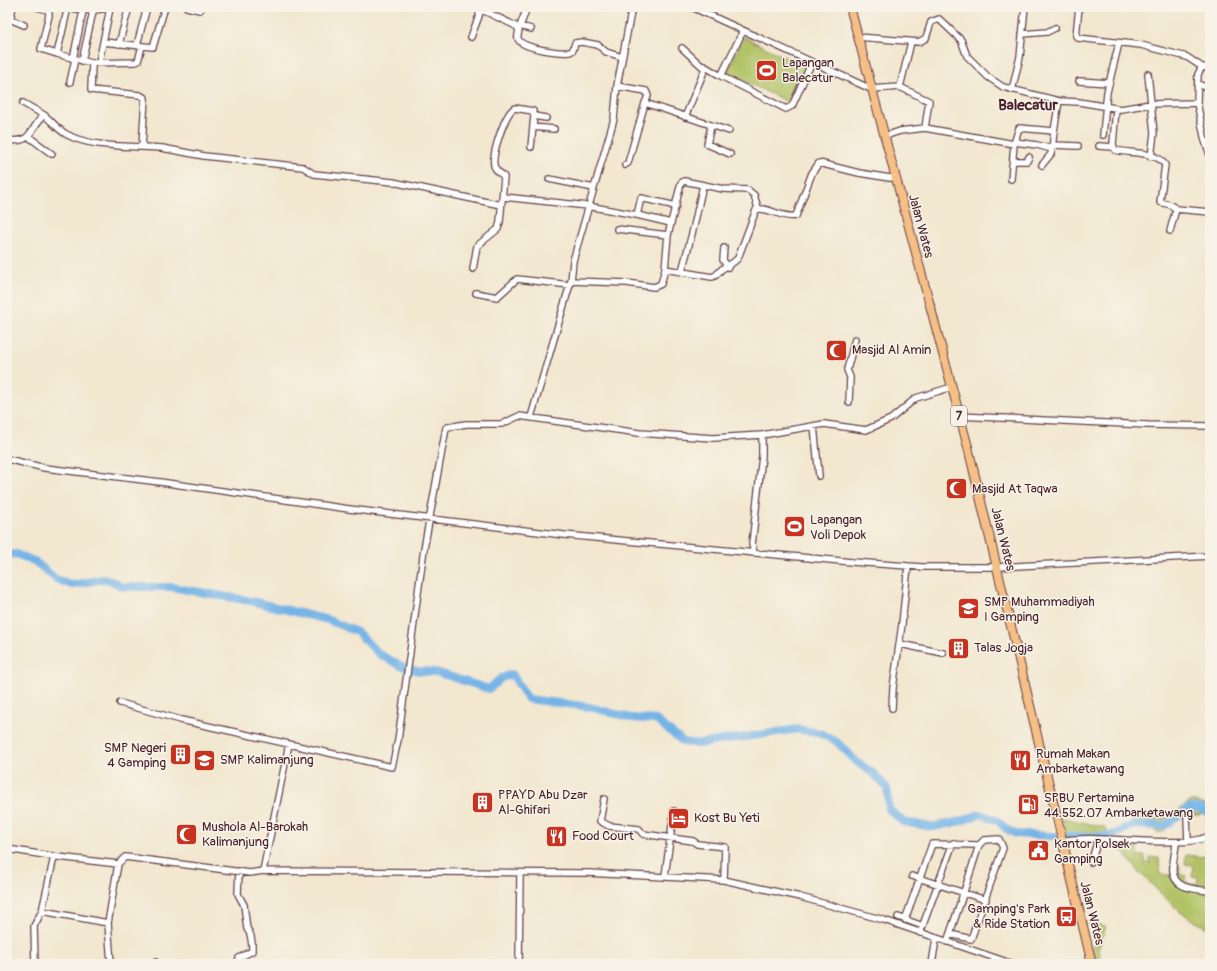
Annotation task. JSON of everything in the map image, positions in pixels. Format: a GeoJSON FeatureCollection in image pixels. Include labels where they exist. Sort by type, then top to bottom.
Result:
{"type":"FeatureCollection","features":[{"type":"Feature","properties":{"kind":"highway","name":"Jalan Wates"},"geometry":{"type":"LineString","coordinates":[[850,7],[952,387],[997,567],[1092,964]]}},
{"type":"Feature","properties":{"kind":"street"},"geometry":{"type":"LineString","coordinates":[[37,7],[48,9],[49,15],[41,49],[92,63],[138,62],[147,7]]}},
{"type":"Feature","properties":{"kind":"street"},"geometry":{"type":"LineString","coordinates":[[57,54],[67,7],[84,11],[111,7],[99,62]]}},
{"type":"Feature","properties":{"kind":"street"},"geometry":{"type":"LineString","coordinates":[[119,44],[129,7]]}},
{"type":"Feature","properties":{"kind":"street"},"geometry":{"type":"LineString","coordinates":[[103,42],[150,47],[154,45],[165,7]]}},
{"type":"Feature","properties":{"kind":"street"},"geometry":{"type":"LineString","coordinates":[[187,7],[200,10],[202,7]]}},
{"type":"Feature","properties":{"kind":"street"},"geometry":{"type":"LineString","coordinates":[[531,417],[570,283],[588,206],[614,119],[617,86],[632,7]]}},
{"type":"Feature","properties":{"kind":"street"},"geometry":{"type":"LineString","coordinates":[[692,7],[871,88],[900,86],[929,100],[925,128]]}},
{"type":"Feature","properties":{"kind":"street"},"geometry":{"type":"LineString","coordinates":[[1012,90],[1020,57],[1025,7]]}},
{"type":"Feature","properties":{"kind":"street"},"geometry":{"type":"LineString","coordinates":[[1079,7],[1076,30],[1077,37],[1141,45],[1187,57],[1202,67],[1210,68]]}},
{"type":"Feature","properties":{"kind":"street"},"geometry":{"type":"LineString","coordinates":[[471,37],[480,8],[519,28],[531,29]]}},
{"type":"Feature","properties":{"kind":"street"},"geometry":{"type":"LineString","coordinates":[[82,61],[94,9]]}},
{"type":"Feature","properties":{"kind":"street"},"geometry":{"type":"LineString","coordinates":[[11,10],[10,20],[24,25]]}},
{"type":"Feature","properties":{"kind":"street"},"geometry":{"type":"LineString","coordinates":[[70,82],[84,11]]}},
{"type":"Feature","properties":{"kind":"street"},"geometry":{"type":"LineString","coordinates":[[525,13],[519,28],[518,38],[520,41],[534,48],[568,53],[573,50],[576,42],[582,42],[598,45],[606,52],[622,56]]}},
{"type":"Feature","properties":{"kind":"street"},"geometry":{"type":"LineString","coordinates":[[858,38],[911,42],[923,41],[931,22],[942,20],[961,40],[968,56],[988,77],[1003,87],[1012,90],[1059,101],[1079,102],[1116,109],[1150,104],[1192,105],[1197,103]]}},
{"type":"Feature","properties":{"kind":"street"},"geometry":{"type":"LineString","coordinates":[[1022,34],[1047,32],[1056,28]]}},
{"type":"Feature","properties":{"kind":"street"},"geometry":{"type":"LineString","coordinates":[[721,76],[743,31]]}},
{"type":"Feature","properties":{"kind":"street"},"geometry":{"type":"LineString","coordinates":[[900,86],[911,42]]}},
{"type":"Feature","properties":{"kind":"street"},"geometry":{"type":"LineString","coordinates":[[1103,134],[1105,106],[1109,83],[1119,42]]}},
{"type":"Feature","properties":{"kind":"street"},"geometry":{"type":"LineString","coordinates":[[682,48],[704,66],[721,76],[788,109],[792,106],[812,62]]}},
{"type":"Feature","properties":{"kind":"street"},"geometry":{"type":"LineString","coordinates":[[92,63],[91,90],[140,95],[145,98],[142,147]]}},
{"type":"Feature","properties":{"kind":"street"},"geometry":{"type":"LineString","coordinates":[[685,117],[704,72],[704,66]]}},
{"type":"Feature","properties":{"kind":"street"},"geometry":{"type":"LineString","coordinates":[[1202,67],[1198,74],[1197,103],[1205,141],[1210,155]]}},
{"type":"Feature","properties":{"kind":"street"},"geometry":{"type":"LineString","coordinates":[[1148,74],[1154,133],[1151,157]]}},
{"type":"Feature","properties":{"kind":"street"},"geometry":{"type":"LineString","coordinates":[[1079,81],[1109,83]]}},
{"type":"Feature","properties":{"kind":"street"},"geometry":{"type":"LineString","coordinates":[[1198,84],[1210,89]]}},
{"type":"Feature","properties":{"kind":"street"},"geometry":{"type":"LineString","coordinates":[[617,86],[646,91],[648,96],[628,163],[625,165]]}},
{"type":"Feature","properties":{"kind":"street"},"geometry":{"type":"LineString","coordinates":[[1042,165],[1051,154],[1059,101]]}},
{"type":"Feature","properties":{"kind":"street"},"geometry":{"type":"LineString","coordinates":[[23,103],[44,115],[67,134],[80,140],[96,143],[162,148],[204,156],[303,167],[314,174],[393,182],[501,204]]}},
{"type":"Feature","properties":{"kind":"street"},"geometry":{"type":"LineString","coordinates":[[646,103],[729,131]]}},
{"type":"Feature","properties":{"kind":"street"},"geometry":{"type":"LineString","coordinates":[[473,269],[477,246],[498,229],[501,204],[504,198],[504,177],[494,166],[502,130],[509,113],[513,108],[533,111],[534,116],[531,147]]}},
{"type":"Feature","properties":{"kind":"street"},"geometry":{"type":"LineString","coordinates":[[1113,147],[1116,109]]}},
{"type":"Feature","properties":{"kind":"street"},"geometry":{"type":"LineString","coordinates":[[7,140],[16,142],[28,137],[37,121],[44,115]]}},
{"type":"Feature","properties":{"kind":"street"},"geometry":{"type":"LineString","coordinates":[[534,116],[546,118]]}},
{"type":"Feature","properties":{"kind":"street"},"geometry":{"type":"LineString","coordinates":[[711,126],[706,144],[730,154]]}},
{"type":"Feature","properties":{"kind":"street"},"geometry":{"type":"LineString","coordinates":[[533,127],[554,129]]}},
{"type":"Feature","properties":{"kind":"street"},"geometry":{"type":"LineString","coordinates":[[885,136],[900,131],[925,128],[1014,143],[1052,147],[1078,146]]}},
{"type":"Feature","properties":{"kind":"street"},"geometry":{"type":"LineString","coordinates":[[1011,179],[1014,143],[1020,128],[1051,132],[1054,131]]}},
{"type":"Feature","properties":{"kind":"street"},"geometry":{"type":"LineString","coordinates":[[28,137],[52,154]]}},
{"type":"Feature","properties":{"kind":"street"},"geometry":{"type":"LineString","coordinates":[[1099,146],[1113,147],[1118,151],[1151,157],[1161,161],[1165,165],[1160,202],[1174,206],[1176,209],[1210,212]]}},
{"type":"Feature","properties":{"kind":"street"},"geometry":{"type":"LineString","coordinates":[[1013,161],[1027,162],[1029,157]]}},
{"type":"Feature","properties":{"kind":"street"},"geometry":{"type":"LineString","coordinates":[[758,208],[785,216],[796,216],[812,173],[819,163],[859,173],[890,178],[895,177]]}},
{"type":"Feature","properties":{"kind":"street"},"geometry":{"type":"LineString","coordinates":[[549,179],[594,188]]}},
{"type":"Feature","properties":{"kind":"street"},"geometry":{"type":"LineString","coordinates":[[476,293],[497,297],[517,279],[570,283],[627,283],[654,287],[661,284],[665,269],[668,235],[682,183],[684,181],[723,189],[748,190],[754,195],[758,208],[752,218],[738,258],[728,267],[721,270],[716,276],[708,278],[682,271],[665,269]]}},
{"type":"Feature","properties":{"kind":"street"},"geometry":{"type":"LineString","coordinates":[[682,271],[703,184]]}},
{"type":"Feature","properties":{"kind":"street"},"geometry":{"type":"LineString","coordinates":[[504,198],[588,206],[671,223]]}},
{"type":"Feature","properties":{"kind":"street"},"geometry":{"type":"LineString","coordinates":[[637,215],[641,198],[676,206]]}},
{"type":"Feature","properties":{"kind":"street"},"geometry":{"type":"LineString","coordinates":[[1170,231],[1176,209]]}},
{"type":"Feature","properties":{"kind":"street"},"geometry":{"type":"LineString","coordinates":[[617,229],[668,235]]}},
{"type":"Feature","properties":{"kind":"street"},"geometry":{"type":"LineString","coordinates":[[724,248],[723,260],[728,267]]}},
{"type":"Feature","properties":{"kind":"street"},"geometry":{"type":"LineString","coordinates":[[849,402],[850,377],[847,370],[855,339]]}},
{"type":"Feature","properties":{"kind":"street"},"geometry":{"type":"LineString","coordinates":[[120,703],[161,715],[392,767],[398,740],[410,665],[424,549],[431,519],[446,428],[448,426],[466,424],[502,424],[519,416],[658,436],[713,438],[762,435],[827,424],[866,430],[891,419],[916,398],[952,387]]}},
{"type":"Feature","properties":{"kind":"street"},"geometry":{"type":"LineString","coordinates":[[959,416],[1147,425],[1210,426]]}},
{"type":"Feature","properties":{"kind":"street"},"geometry":{"type":"LineString","coordinates":[[814,426],[818,476]]}},
{"type":"Feature","properties":{"kind":"street"},"geometry":{"type":"LineString","coordinates":[[754,553],[752,544],[762,456],[762,435]]}},
{"type":"Feature","properties":{"kind":"street"},"geometry":{"type":"LineString","coordinates":[[7,459],[45,468],[564,535],[908,566],[997,567],[1210,556]]}},
{"type":"Feature","properties":{"kind":"street"},"geometry":{"type":"LineString","coordinates":[[892,708],[893,688],[900,644],[908,566]]}},
{"type":"Feature","properties":{"kind":"street"},"geometry":{"type":"LineString","coordinates":[[900,644],[943,652]]}},
{"type":"Feature","properties":{"kind":"street"},"geometry":{"type":"LineString","coordinates":[[263,871],[289,744]]}},
{"type":"Feature","properties":{"kind":"street"},"geometry":{"type":"LineString","coordinates":[[604,800],[601,821],[609,826],[639,829],[642,834],[725,847],[724,880]]}},
{"type":"Feature","properties":{"kind":"street"},"geometry":{"type":"LineString","coordinates":[[665,876],[674,811]]}},
{"type":"Feature","properties":{"kind":"street"},"geometry":{"type":"LineString","coordinates":[[1187,817],[1188,841]]}},
{"type":"Feature","properties":{"kind":"street"},"geometry":{"type":"LineString","coordinates":[[1062,839],[1176,842],[1200,839],[1210,835]]}},
{"type":"Feature","properties":{"kind":"street"},"geometry":{"type":"LineString","coordinates":[[947,942],[979,845],[984,840],[997,838],[1003,844],[986,900],[971,939],[950,934]]}},
{"type":"Feature","properties":{"kind":"street"},"geometry":{"type":"LineString","coordinates":[[1091,862],[1098,840]]}},
{"type":"Feature","properties":{"kind":"street"},"geometry":{"type":"LineString","coordinates":[[1176,842],[1172,868],[1175,879],[1183,886],[1210,891]]}},
{"type":"Feature","properties":{"kind":"street"},"geometry":{"type":"LineString","coordinates":[[905,920],[932,844],[979,845]]}},
{"type":"Feature","properties":{"kind":"street"},"geometry":{"type":"LineString","coordinates":[[920,933],[953,844]]}},
{"type":"Feature","properties":{"kind":"street"},"geometry":{"type":"LineString","coordinates":[[7,849],[54,857],[118,864]]}},
{"type":"Feature","properties":{"kind":"street"},"geometry":{"type":"LineString","coordinates":[[35,964],[34,926],[42,911],[54,857]]}},
{"type":"Feature","properties":{"kind":"street"},"geometry":{"type":"LineString","coordinates":[[111,964],[108,923],[118,864],[125,857],[255,873],[263,871],[520,873],[665,876],[724,880],[821,902],[1012,964]]}},
{"type":"Feature","properties":{"kind":"street"},"geometry":{"type":"LineString","coordinates":[[237,964],[239,958],[252,951],[250,932],[246,929],[244,906],[238,894],[239,871]]}},
{"type":"Feature","properties":{"kind":"street"},"geometry":{"type":"LineString","coordinates":[[518,964],[520,873]]}},
{"type":"Feature","properties":{"kind":"street"},"geometry":{"type":"LineString","coordinates":[[912,876],[986,900]]}},
{"type":"Feature","properties":{"kind":"street"},"geometry":{"type":"LineString","coordinates":[[42,911],[108,923]]}},
{"type":"Feature","properties":{"kind":"street"},"geometry":{"type":"LineString","coordinates":[[898,917],[923,926]]}},
{"type":"Feature","properties":{"kind":"street"},"geometry":{"type":"LineString","coordinates":[[932,964],[936,939]]}},
{"type":"Feature","properties":{"kind":"green space","name":"Lapangan Balecatur"},"geometry":{"type":"Polygon","coordinates":[[[744,37],[805,67],[788,102],[727,73],[744,37]]]}},
{"type":"Feature","properties":{"kind":"green space"},"geometry":{"type":"Polygon","coordinates":[[[1210,798],[1210,812],[1201,813],[1199,815],[1188,815],[1187,810],[1162,832],[1156,832],[1156,828],[1142,828],[1133,823],[1141,818],[1169,818],[1191,801],[1205,805],[1209,803],[1210,798]]]}},
{"type":"Feature","properties":{"kind":"green space"},"geometry":{"type":"Polygon","coordinates":[[[1062,818],[1104,827],[1109,834],[1066,834],[1062,818]]]}},
{"type":"Feature","properties":{"kind":"green space"},"geometry":{"type":"Polygon","coordinates":[[[1118,846],[1137,846],[1138,856],[1145,856],[1145,863],[1150,863],[1150,857],[1159,858],[1160,875],[1171,875],[1175,864],[1180,866],[1179,874],[1187,876],[1185,882],[1188,882],[1188,885],[1192,886],[1192,884],[1197,885],[1198,877],[1192,876],[1193,865],[1185,864],[1186,855],[1204,857],[1205,855],[1210,855],[1210,879],[1206,879],[1205,884],[1210,885],[1210,930],[1180,912],[1140,873],[1118,846]]]}},
{"type":"Feature","properties":{"kind":"green space"},"geometry":{"type":"Polygon","coordinates":[[[1095,924],[1106,927],[1098,950],[1100,953],[1099,964],[1097,964],[1092,946],[1095,944],[1097,939],[1095,924]]]}},
{"type":"Feature","properties":{"kind":"waterway"},"geometry":{"type":"LineString","coordinates":[[7,555],[16,554],[34,561],[56,579],[72,585],[103,579],[114,582],[122,587],[171,587],[251,601],[328,620],[357,632],[379,654],[401,666],[418,671],[436,672],[489,689],[501,678],[512,674],[528,699],[590,707],[631,718],[656,720],[683,742],[698,744],[798,729],[822,734],[837,742],[857,762],[874,774],[887,788],[889,809],[903,822],[933,827],[961,821],[980,814],[998,821],[1006,829],[1016,834],[1049,836],[1108,836],[1134,825],[1164,826],[1189,808],[1200,808],[1210,814]]}},
{"type":"Feature","properties":{"kind":"place","name":"Lapangan Balecatur"},"geometry":{"type":"Point","coordinates":[766,70]}},
{"type":"Feature","properties":{"kind":"place","name":"Masjid Al Amin"},"geometry":{"type":"Point","coordinates":[836,350]}},
{"type":"Feature","properties":{"kind":"place","name":"Masjid At Taqwa"},"geometry":{"type":"Point","coordinates":[956,489]}},
{"type":"Feature","properties":{"kind":"place","name":"Lapangan Voli Depok"},"geometry":{"type":"Point","coordinates":[795,527]}},
{"type":"Feature","properties":{"kind":"place","name":"SMP Muhammadiyah I Gamping"},"geometry":{"type":"Point","coordinates":[968,609]}},
{"type":"Feature","properties":{"kind":"place","name":"Talas Jogja"},"geometry":{"type":"Point","coordinates":[958,648]}},
{"type":"Feature","properties":{"kind":"place","name":"SMP Negeri 4 Gamping"},"geometry":{"type":"Point","coordinates":[181,755]}},
{"type":"Feature","properties":{"kind":"place","name":"SMP Kalimanjung"},"geometry":{"type":"Point","coordinates":[204,760]}},
{"type":"Feature","properties":{"kind":"place","name":"Rumah Makan Ambarketawang"},"geometry":{"type":"Point","coordinates":[1021,761]}},
{"type":"Feature","properties":{"kind":"place","name":"PPAYD Abu Dzar Al-Ghifari"},"geometry":{"type":"Point","coordinates":[482,802]}},
{"type":"Feature","properties":{"kind":"place","name":"SPBU Pertamina 44.552.07 Ambarketawang"},"geometry":{"type":"Point","coordinates":[1029,805]}},
{"type":"Feature","properties":{"kind":"place","name":"Kost Bu Yeti"},"geometry":{"type":"Point","coordinates":[678,818]}},
{"type":"Feature","properties":{"kind":"place","name":"Mushola Al-Barokah Kalimanjung"},"geometry":{"type":"Point","coordinates":[187,834]}},
{"type":"Feature","properties":{"kind":"place","name":"Food Court"},"geometry":{"type":"Point","coordinates":[556,836]}},
{"type":"Feature","properties":{"kind":"place","name":"Kantor Polsek Gamping"},"geometry":{"type":"Point","coordinates":[1038,851]}},
{"type":"Feature","properties":{"kind":"place","name":"Gamping's Park & Ride Station"},"geometry":{"type":"Point","coordinates":[1066,916]}},
{"type":"Feature","properties":{"kind":"district","name":"Balecatur"},"geometry":{"type":"Point","coordinates":[1028,105]}}]}
